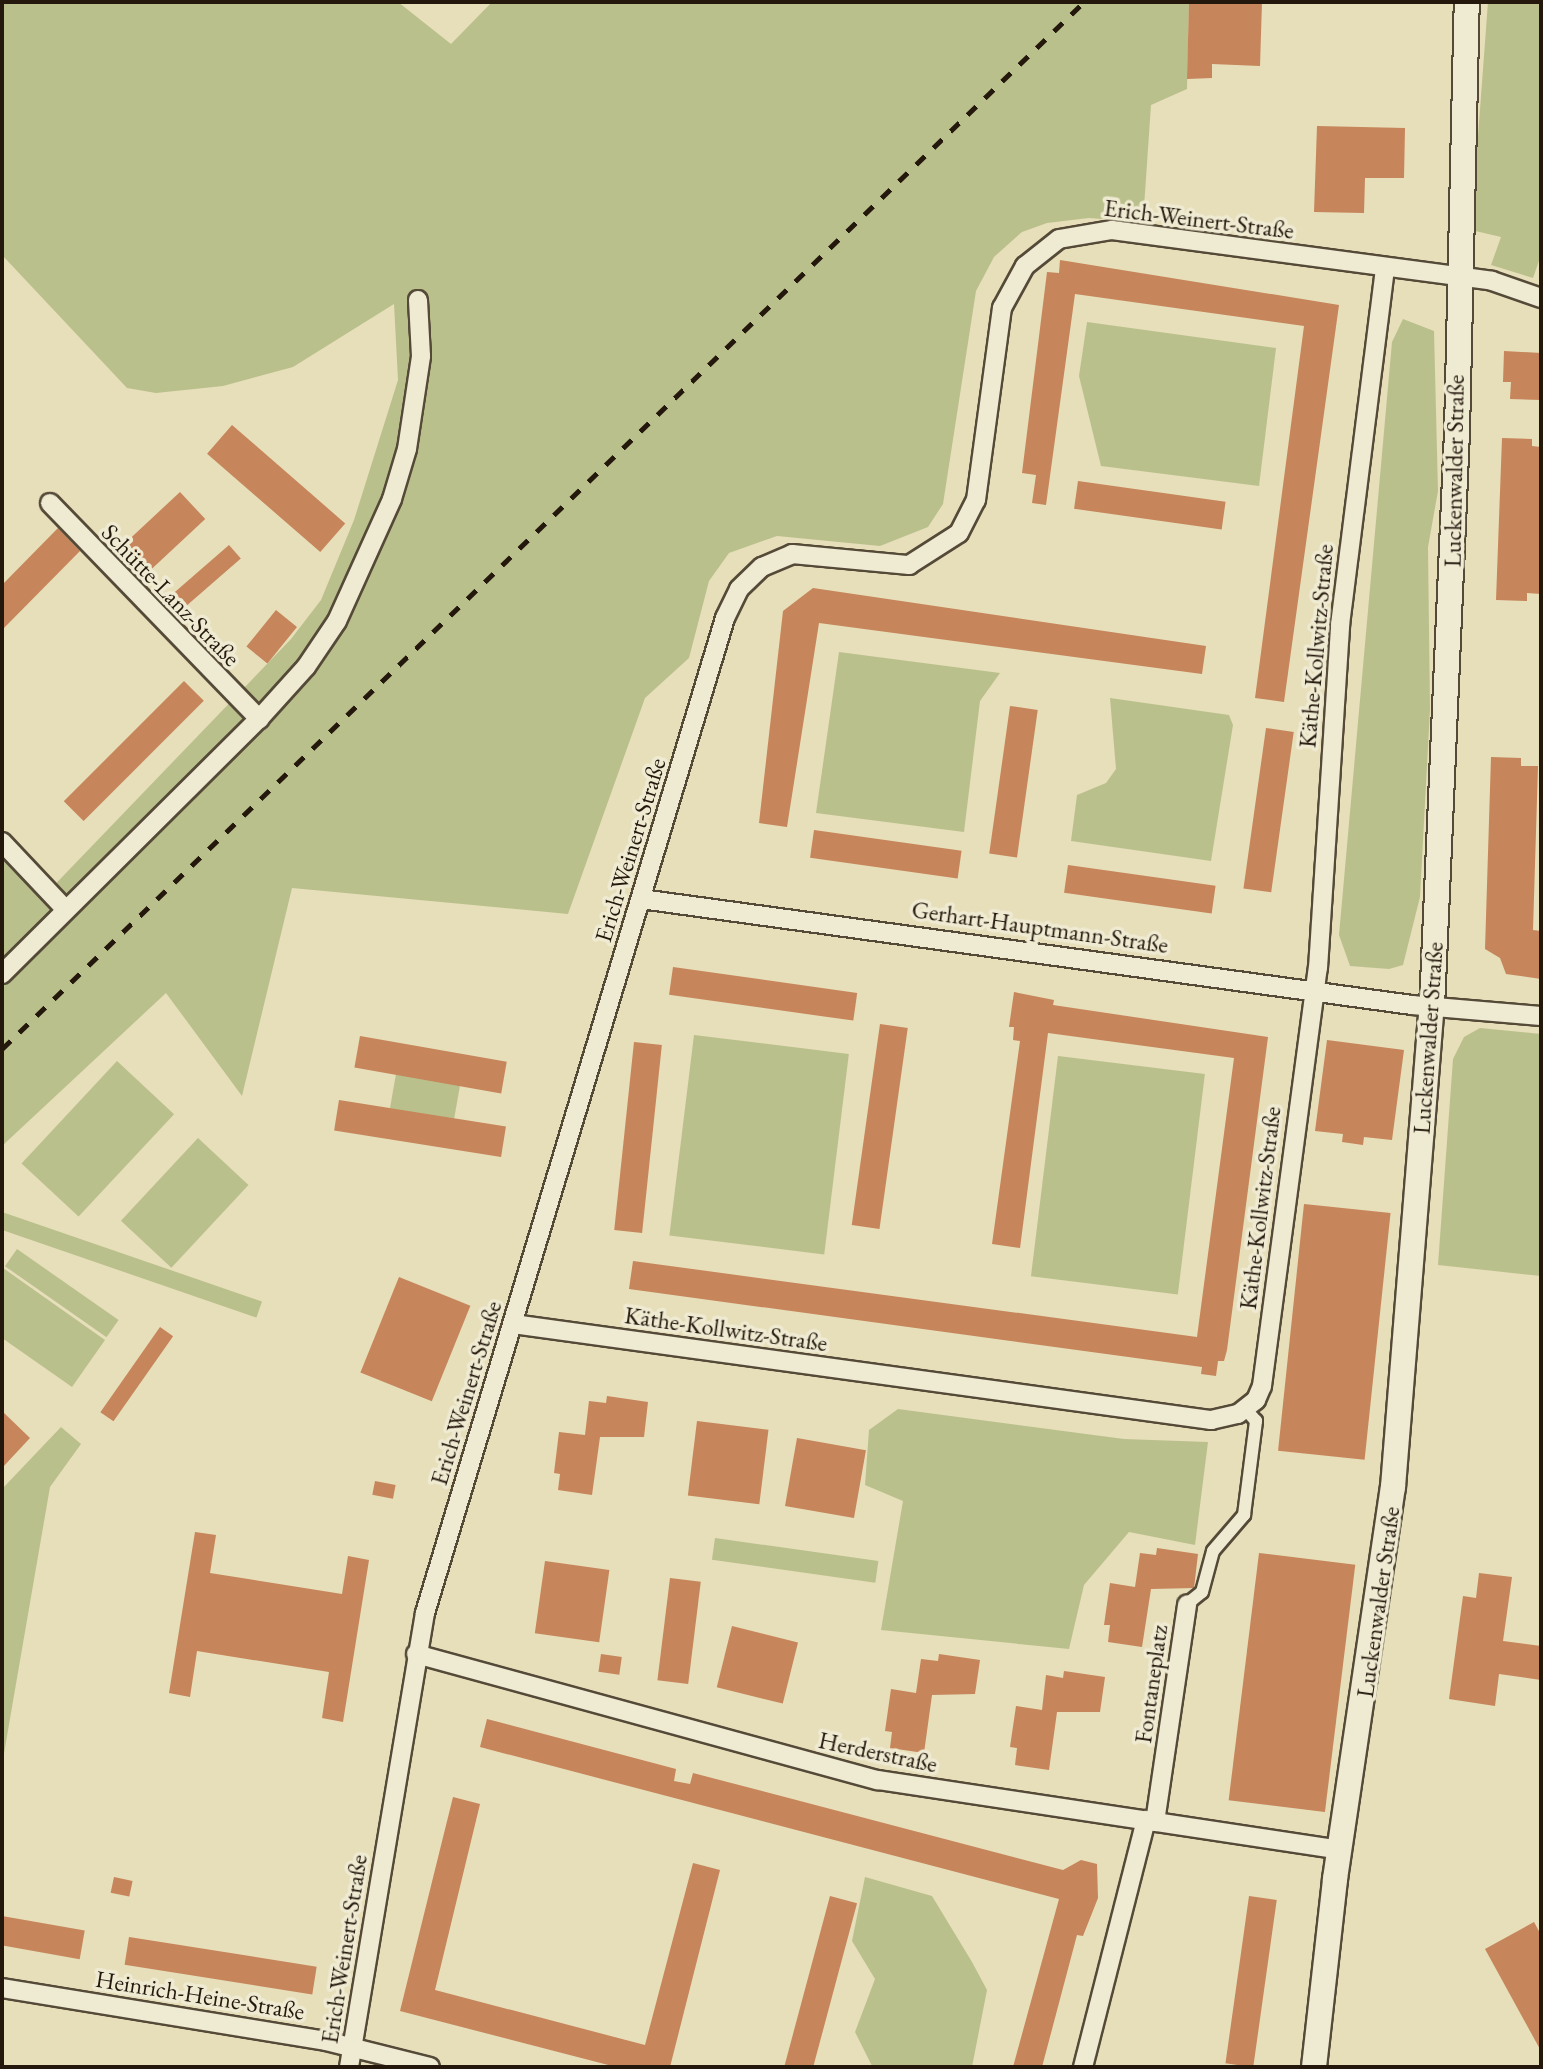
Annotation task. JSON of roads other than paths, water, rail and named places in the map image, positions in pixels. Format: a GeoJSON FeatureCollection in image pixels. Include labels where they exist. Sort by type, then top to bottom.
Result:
{"type":"FeatureCollection","features":[{"type":"Feature","properties":{"kind":"main road","name":"Luckenwalder Straße"},"geometry":{"type":"LineString","coordinates":[[1314,2067],[1340,1850],[1393,1486],[1432,1007],[1457,432],[1457,279],[1467,2]]}},
{"type":"Feature","properties":{"kind":"street","name":"Erich-Weinert-Straße"},"geometry":{"type":"LineString","coordinates":[[349,2067],[416,1654],[725,618],[739,589],[762,567],[800,553],[909,565],[940,550],[965,526],[976,500],[1002,308],[1035,255],[1072,235],[1112,230],[1385,270],[1492,282],[1541,298]]}},
{"type":"Feature","properties":{"kind":"street","name":"Käthe-Kollwitz-Straße"},"geometry":{"type":"LineString","coordinates":[[513,1324],[1211,1420],[1246,1410],[1262,1387],[1314,992],[1340,625],[1385,270]]}},
{"type":"Feature","properties":{"kind":"street"},"geometry":{"type":"LineString","coordinates":[[2,974],[259,719],[306,667],[337,621],[392,499],[415,409],[418,300]]}},
{"type":"Feature","properties":{"kind":"street","name":"Schütte-Lanz-Straße"},"geometry":{"type":"LineString","coordinates":[[50,503],[259,719]]}},
{"type":"Feature","properties":{"kind":"street"},"geometry":{"type":"LineString","coordinates":[[2,842],[66,910]]}},
{"type":"Feature","properties":{"kind":"street","name":"Gerhart-Hauptmann-Straße"},"geometry":{"type":"LineString","coordinates":[[641,899],[1314,992],[1432,1007],[1541,1016]]}},
{"type":"Feature","properties":{"kind":"street","name":"Fontaneplatz"},"geometry":{"type":"LineString","coordinates":[[1083,2067],[1150,1821],[1187,1604],[1202,1592],[1213,1551],[1244,1515],[1256,1421],[1246,1410]]}},
{"type":"Feature","properties":{"kind":"street","name":"Herderstraße"},"geometry":{"type":"LineString","coordinates":[[416,1654],[867,1778],[1340,1850]]}},
{"type":"Feature","properties":{"kind":"street","name":"Heinrich-Heine-Straße"},"geometry":{"type":"LineString","coordinates":[[2,1988],[354,2048],[430,2067]]}},
{"type":"Feature","properties":{"kind":"railway"},"geometry":{"type":"LineString","coordinates":[[2,1049],[1084,2]]}}]}
